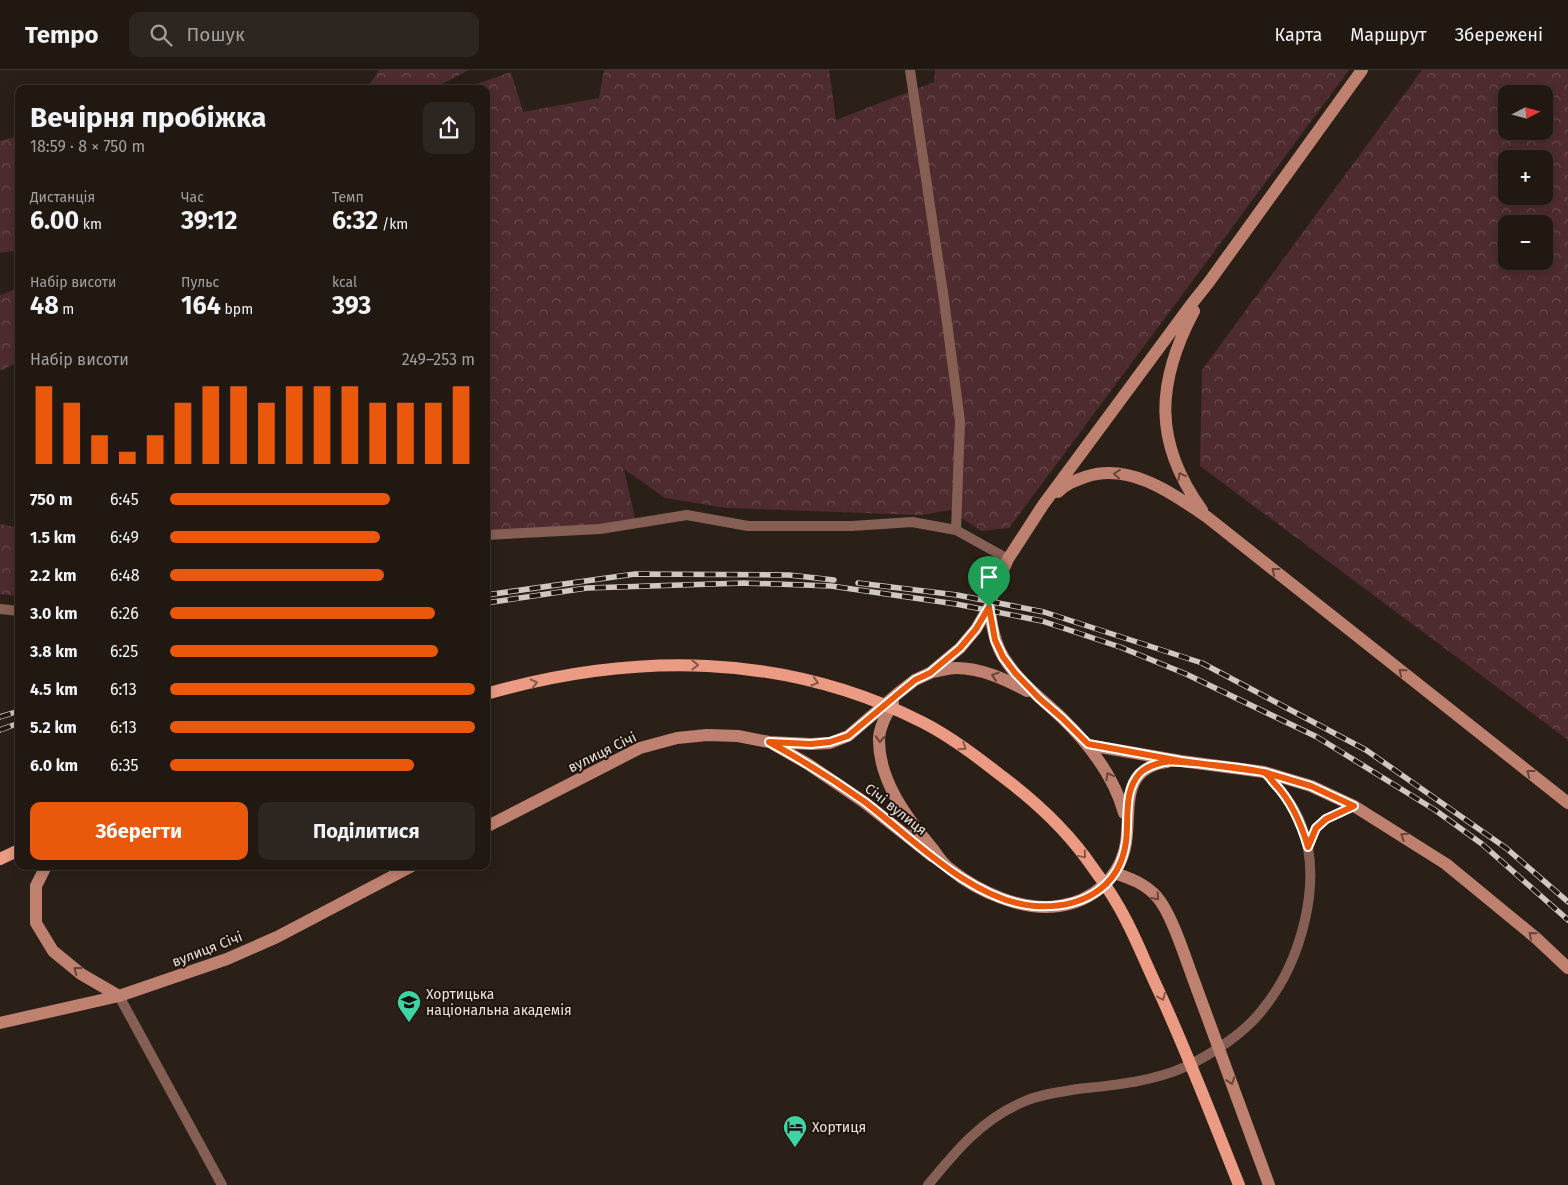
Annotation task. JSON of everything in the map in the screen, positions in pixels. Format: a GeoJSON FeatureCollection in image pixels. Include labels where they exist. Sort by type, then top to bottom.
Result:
{"type":"FeatureCollection","features":[{"type":"Feature","properties":{"kind":"main road"},"geometry":{"type":"LineString","coordinates":[[930,673],[960,648],[976,629],[989,607],[1008,559],[1043,505],[1209,282],[1362,70]]}},
{"type":"Feature","properties":{"kind":"main road"},"geometry":{"type":"LineString","coordinates":[[1207,517],[1190,493],[1175,466],[1167,438],[1165,403],[1170,370],[1183,331],[1209,282]]}},
{"type":"Feature","properties":{"kind":"main road"},"geometry":{"type":"LineString","coordinates":[[1043,505],[1067,484],[1096,473],[1119,474],[1138,478],[1173,494],[1207,517],[1568,803]]}},
{"type":"Feature","properties":{"kind":"main road"},"geometry":{"type":"LineString","coordinates":[[989,607],[995,640],[1003,657],[1015,673],[1039,698],[1088,744],[1108,773],[1120,798],[1127,821]]}},
{"type":"Feature","properties":{"kind":"main road"},"geometry":{"type":"LineString","coordinates":[[490,693],[570,674],[643,665],[701,664],[767,671],[840,689],[873,701],[922,722],[966,748],[1014,785],[1058,825],[1092,866],[1125,918],[1183,1043],[1239,1185]]}},
{"type":"Feature","properties":{"kind":"main road"},"geometry":{"type":"LineString","coordinates":[[769,742],[811,744],[830,742],[848,736],[915,680],[930,673],[954,668],[977,670],[1002,678],[1039,698]]}},
{"type":"Feature","properties":{"kind":"main road"},"geometry":{"type":"LineString","coordinates":[[898,694],[883,720],[879,737],[880,759],[892,790],[916,829],[948,868],[973,885],[1006,900],[1031,906],[1058,907],[1080,901],[1096,892],[1108,881],[1114,873],[1126,844],[1129,796],[1134,782],[1141,772],[1151,766],[1165,762],[1181,761]]}},
{"type":"Feature","properties":{"kind":"main road","name":"вулиця Січі"},"geometry":{"type":"LineString","coordinates":[[490,825],[640,748],[677,738],[707,735],[738,736],[769,742]]}},
{"type":"Feature","properties":{"kind":"main road","name":"Січі вулиця"},"geometry":{"type":"LineString","coordinates":[[769,742],[808,764],[864,802],[948,868]]}},
{"type":"Feature","properties":{"kind":"main road"},"geometry":{"type":"LineString","coordinates":[[1088,744],[1181,761],[1264,772],[1311,786],[1354,806],[1446,864],[1536,938],[1568,968]]}},
{"type":"Feature","properties":{"kind":"main road"},"geometry":{"type":"LineString","coordinates":[[0,860],[15,852]]}},
{"type":"Feature","properties":{"kind":"main road"},"geometry":{"type":"LineString","coordinates":[[44,870],[36,886],[36,923],[53,951],[80,974],[119,996]]}},
{"type":"Feature","properties":{"kind":"main road","name":"вулиця Січі"},"geometry":{"type":"LineString","coordinates":[[0,1023],[119,996],[227,959],[277,937],[404,870]]}},
{"type":"Feature","properties":{"kind":"main road"},"geometry":{"type":"LineString","coordinates":[[1114,873],[1145,886],[1158,897],[1166,911],[1190,970],[1269,1185]]}},
{"type":"Feature","properties":{"kind":"street"},"geometry":{"type":"LineString","coordinates":[[910,70],[960,421],[956,530]]}},
{"type":"Feature","properties":{"kind":"street"},"geometry":{"type":"LineString","coordinates":[[490,535],[600,529],[687,515],[748,526],[852,526],[912,522],[956,530],[1008,559]]}},
{"type":"Feature","properties":{"kind":"street"},"geometry":{"type":"LineString","coordinates":[[0,608],[15,610]]}},
{"type":"Feature","properties":{"kind":"street"},"geometry":{"type":"LineString","coordinates":[[928,1185],[960,1146],[995,1116],[1024,1101],[1053,1093],[1144,1080],[1184,1067],[1213,1052],[1240,1032],[1263,1010],[1284,978],[1296,951],[1304,922],[1310,883],[1308,847],[1301,824],[1286,796],[1264,772]]}},
{"type":"Feature","properties":{"kind":"street"},"geometry":{"type":"LineString","coordinates":[[1308,847],[1316,828],[1326,819],[1354,806]]}},
{"type":"Feature","properties":{"kind":"street"},"geometry":{"type":"LineString","coordinates":[[119,996],[222,1185]]}},
{"type":"Feature","properties":{"kind":"green space"},"geometry":{"type":"Polygon","coordinates":[[[379,70],[469,70],[440,85],[370,84],[379,70]]]}},
{"type":"Feature","properties":{"kind":"green space"},"geometry":{"type":"Polygon","coordinates":[[[604,70],[829,70],[836,120],[934,82],[935,70],[1349,70],[1009,528],[981,531],[950,510],[921,515],[727,508],[665,498],[624,469],[636,523],[490,535],[490,85],[474,85],[511,72],[523,112],[599,98],[604,70]]]}},
{"type":"Feature","properties":{"kind":"green space"},"geometry":{"type":"Polygon","coordinates":[[[1422,70],[1568,70],[1568,740],[1200,466],[1202,370],[1422,70]]]}},
{"type":"Feature","properties":{"kind":"green space"},"geometry":{"type":"Polygon","coordinates":[[[15,137],[15,251],[0,253],[0,141],[15,137]]]}},
{"type":"Feature","properties":{"kind":"green space"},"geometry":{"type":"Polygon","coordinates":[[[15,289],[15,365],[14,364],[0,371],[0,295],[15,289]]]}},
{"type":"Feature","properties":{"kind":"green space"},"geometry":{"type":"Polygon","coordinates":[[[0,524],[15,527],[15,596],[0,594],[0,524]]]}},
{"type":"Feature","properties":{"kind":"railway"},"geometry":{"type":"LineString","coordinates":[[490,594],[635,574],[789,575],[834,580]]}},
{"type":"Feature","properties":{"kind":"railway"},"geometry":{"type":"LineString","coordinates":[[490,602],[587,588],[744,583],[831,586],[956,604],[1042,621],[1120,647],[1186,674],[1317,737],[1435,810],[1482,844],[1568,920]]}},
{"type":"Feature","properties":{"kind":"railway"},"geometry":{"type":"LineString","coordinates":[[858,583],[957,595],[1044,612],[1202,663],[1366,750],[1506,848],[1568,902]]}},
{"type":"Feature","properties":{"kind":"railway"},"geometry":{"type":"LineString","coordinates":[[0,717],[15,712]]}},
{"type":"Feature","properties":{"kind":"railway"},"geometry":{"type":"LineString","coordinates":[[0,730],[15,724]]}},
{"type":"Feature","properties":{"kind":"place","name":"Хортицька національна академія"},"geometry":{"type":"Point","coordinates":[409,1023]}},
{"type":"Feature","properties":{"kind":"place","name":"Хортиця"},"geometry":{"type":"Point","coordinates":[795,1148]}},
{"type":"Feature","properties":{"kind":"route"},"geometry":{"type":"LineString","coordinates":[[989,607],[976,629],[960,648],[930,673],[915,680],[848,736],[830,742],[811,744],[769,742],[808,764],[864,802],[912,841],[973,885],[1006,900],[1031,906],[1058,907],[1080,901],[1096,892],[1108,881],[1120,862],[1126,844],[1129,796],[1134,782],[1141,772],[1151,766],[1165,762],[1181,761],[1264,772],[1286,796],[1301,824],[1308,847],[1316,828],[1326,819],[1354,806],[1311,786],[1264,772],[1222,766],[1181,761],[1088,744],[1039,698],[1015,673],[1003,657],[995,640],[989,607]]}}]}
